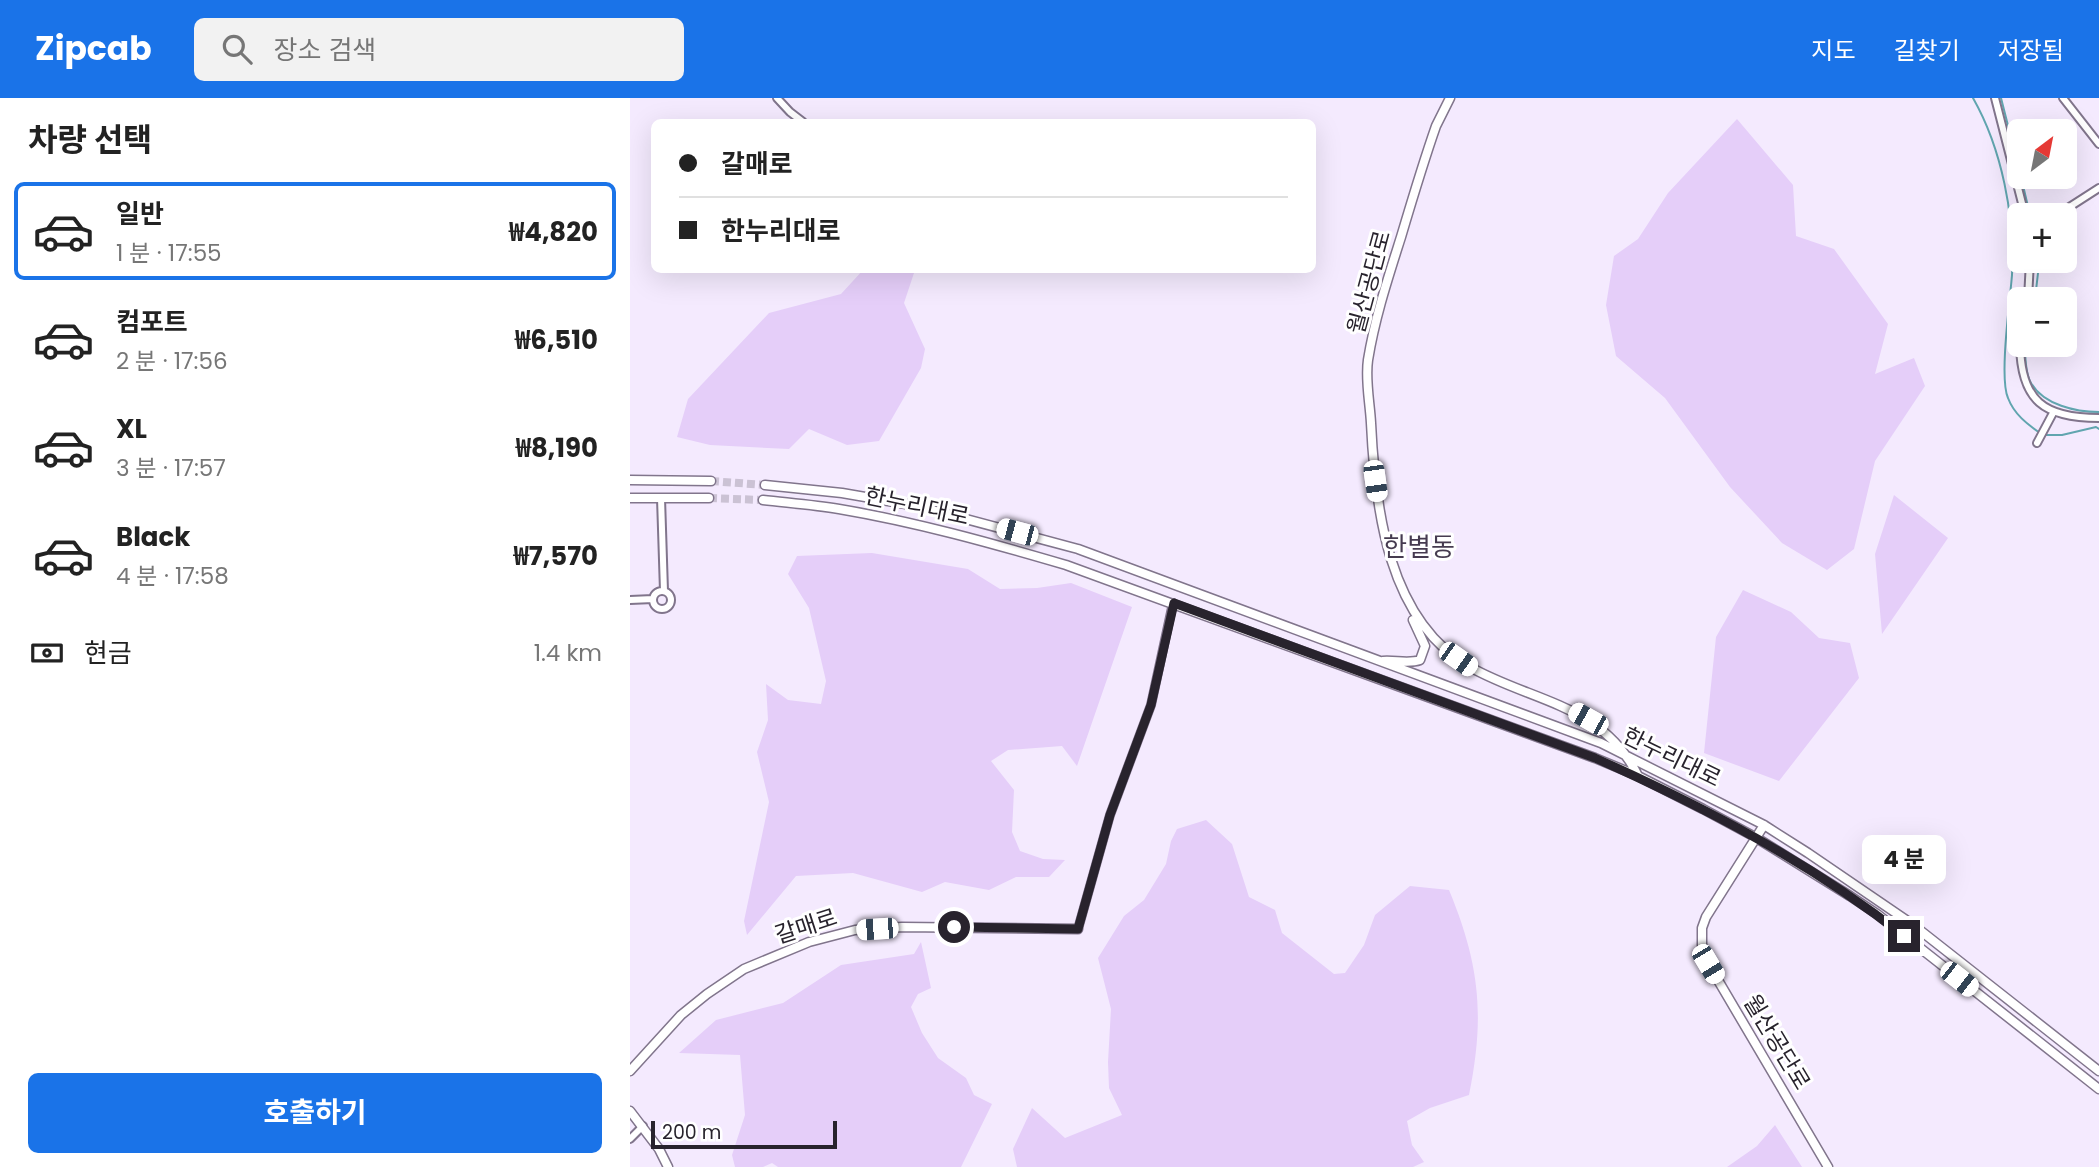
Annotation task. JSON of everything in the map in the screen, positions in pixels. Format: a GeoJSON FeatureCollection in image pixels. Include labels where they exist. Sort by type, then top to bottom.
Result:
{"type":"FeatureCollection","features":[{"type":"Feature","properties":{"kind":"street"},"geometry":{"type":"LineString","coordinates":[[778,98],[799,119]]}},
{"type":"Feature","properties":{"kind":"street","name":"월산공단로"},"geometry":{"type":"LineString","coordinates":[[1450,98],[1436,126],[1376,315],[1368,364],[1377,497],[1394,563],[1409,607],[1425,630],[1447,651],[1470,667],[1588,719],[1629,757],[1638,776]]}},
{"type":"Feature","properties":{"kind":"street"},"geometry":{"type":"LineString","coordinates":[[1995,98],[2022,203]]}},
{"type":"Feature","properties":{"kind":"street"},"geometry":{"type":"LineString","coordinates":[[2066,99],[2099,144]]}},
{"type":"Feature","properties":{"kind":"street"},"geometry":{"type":"LineString","coordinates":[[2076,203],[2099,188]]}},
{"type":"Feature","properties":{"kind":"street"},"geometry":{"type":"LineString","coordinates":[[2020,357],[2025,383],[2032,395],[2053,415],[2099,418]]}},
{"type":"Feature","properties":{"kind":"street"},"geometry":{"type":"LineString","coordinates":[[2037,443],[2053,415]]}},
{"type":"Feature","properties":{"kind":"street"},"geometry":{"type":"LineString","coordinates":[[630,480],[710,481]]}},
{"type":"Feature","properties":{"kind":"street","name":"한누리대로"},"geometry":{"type":"LineString","coordinates":[[765,485],[842,493],[916,506],[1078,549],[1601,743],[1763,825],[1912,923],[2099,1070]]}},
{"type":"Feature","properties":{"kind":"street"},"geometry":{"type":"LineString","coordinates":[[630,498],[709,498]]}},
{"type":"Feature","properties":{"kind":"street"},"geometry":{"type":"LineString","coordinates":[[661,498],[664,591]]}},
{"type":"Feature","properties":{"kind":"street","name":"한누리대로"},"geometry":{"type":"LineString","coordinates":[[764,500],[839,509],[988,542],[1066,565],[1638,776],[1755,837],[1877,914],[2099,1088]]}},
{"type":"Feature","properties":{"kind":"street"},"geometry":{"type":"LineString","coordinates":[[664,591],[671,599],[667,607],[659,608],[653,599],[658,592],[664,591]]}},
{"type":"Feature","properties":{"kind":"street"},"geometry":{"type":"LineString","coordinates":[[630,600],[653,599]]}},
{"type":"Feature","properties":{"kind":"street"},"geometry":{"type":"LineString","coordinates":[[1078,929],[1110,815],[1151,705],[1174,603]]}},
{"type":"Feature","properties":{"kind":"street"},"geometry":{"type":"LineString","coordinates":[[1379,661],[1420,660],[1425,646],[1409,607]]}},
{"type":"Feature","properties":{"kind":"street","name":"월산공단로"},"geometry":{"type":"LineString","coordinates":[[1763,825],[1706,917],[1702,928],[1702,953],[1828,1167]]}},
{"type":"Feature","properties":{"kind":"street","name":"갈매로"},"geometry":{"type":"LineString","coordinates":[[630,1071],[681,1015],[707,995],[744,969],[809,942],[855,930],[902,926],[1078,929]]}},
{"type":"Feature","properties":{"kind":"street"},"geometry":{"type":"LineString","coordinates":[[630,1111],[659,1149],[668,1167]]}},
{"type":"Feature","properties":{"kind":"street"},"geometry":{"type":"LineString","coordinates":[[630,1139],[643,1126]]}},
{"type":"Feature","properties":{"kind":"shaded area"},"geometry":{"type":"Polygon","coordinates":[[[1737,119],[1793,185],[1796,236],[1834,249],[1888,324],[1875,374],[1914,358],[1925,386],[1875,461],[1854,549],[1827,570],[1782,543],[1730,487],[1665,398],[1616,356],[1606,305],[1614,256],[1638,239],[1668,193],[1737,119]]]}},
{"type":"Feature","properties":{"kind":"shaded area"},"geometry":{"type":"Polygon","coordinates":[[[860,273],[914,273],[904,303],[925,349],[921,368],[879,441],[847,445],[809,429],[789,449],[710,445],[677,437],[688,399],[769,313],[841,294],[860,273]]]}},
{"type":"Feature","properties":{"kind":"shaded area"},"geometry":{"type":"Polygon","coordinates":[[[1894,495],[1948,538],[1882,634],[1875,554],[1894,495]]]}},
{"type":"Feature","properties":{"kind":"shaded area"},"geometry":{"type":"Polygon","coordinates":[[[872,553],[968,569],[1000,589],[1037,588],[1071,583],[1132,607],[1077,766],[1062,746],[1008,750],[991,761],[1014,790],[1012,832],[1020,851],[1043,859],[1065,860],[1049,877],[1016,877],[989,890],[945,882],[922,892],[853,873],[796,876],[747,935],[744,921],[769,802],[757,752],[768,720],[766,684],[788,700],[821,704],[826,681],[809,608],[788,574],[797,556],[872,553]]]}},
{"type":"Feature","properties":{"kind":"shaded area"},"geometry":{"type":"Polygon","coordinates":[[[1743,590],[1791,612],[1819,638],[1850,643],[1859,678],[1779,781],[1704,753],[1716,637],[1743,590]]]}},
{"type":"Feature","properties":{"kind":"shaded area"},"geometry":{"type":"Polygon","coordinates":[[[1206,820],[1232,844],[1249,897],[1275,910],[1282,933],[1334,974],[1345,973],[1364,945],[1375,915],[1410,886],[1449,890],[1473,967],[1477,991],[1477,1040],[1469,1095],[1430,1108],[1407,1121],[1412,1145],[1424,1162],[1413,1167],[1017,1167],[1013,1149],[1032,1108],[1065,1138],[1122,1115],[1109,1088],[1111,1009],[1098,958],[1124,916],[1144,900],[1166,864],[1171,841],[1177,829],[1206,820]]]}},
{"type":"Feature","properties":{"kind":"shaded area"},"geometry":{"type":"Polygon","coordinates":[[[921,942],[931,988],[918,994],[911,1007],[922,1033],[938,1058],[966,1078],[974,1095],[992,1104],[961,1167],[778,1167],[772,1163],[763,1167],[735,1167],[732,1155],[745,1115],[740,1055],[679,1053],[716,1020],[783,1003],[841,965],[914,954],[921,942]]]}},
{"type":"Feature","properties":{"kind":"shaded area"},"geometry":{"type":"Polygon","coordinates":[[[1775,1125],[1802,1167],[1727,1167],[1757,1146],[1775,1125]]]}},
{"type":"Feature","properties":{"kind":"waterway"},"geometry":{"type":"LineString","coordinates":[[1973,98],[1992,139],[2009,207],[2012,275],[2005,357],[2006,388],[2017,414],[2040,433]]}},
{"type":"Feature","properties":{"kind":"waterway"},"geometry":{"type":"LineString","coordinates":[[2001,98],[2007,122]]}},
{"type":"Feature","properties":{"kind":"waterway"},"geometry":{"type":"LineString","coordinates":[[2024,189],[2027,203]]}},
{"type":"Feature","properties":{"kind":"waterway"},"geometry":{"type":"LineString","coordinates":[[2036,287],[2038,273]]}},
{"type":"Feature","properties":{"kind":"waterway"},"geometry":{"type":"LineString","coordinates":[[2026,357],[2031,383],[2044,397],[2061,406],[2099,412]]}},
{"type":"Feature","properties":{"kind":"waterway"},"geometry":{"type":"LineString","coordinates":[[2046,435],[2062,435],[2096,427],[2099,429]]}},
{"type":"Feature","properties":{"kind":"tunnel"},"geometry":{"type":"LineString","coordinates":[[711,481],[765,485]]}},
{"type":"Feature","properties":{"kind":"tunnel"},"geometry":{"type":"LineString","coordinates":[[709,498],[763,500]]}},
{"type":"Feature","properties":{"kind":"district","name":"한별동"},"geometry":{"type":"Point","coordinates":[1419,547]}},
{"type":"Feature","properties":{"kind":"route"},"geometry":{"type":"LineString","coordinates":[[954,927],[1078,929],[1110,815],[1151,705],[1174,603],[1638,776],[1755,837],[1850,896],[1904,936]]}}]}
